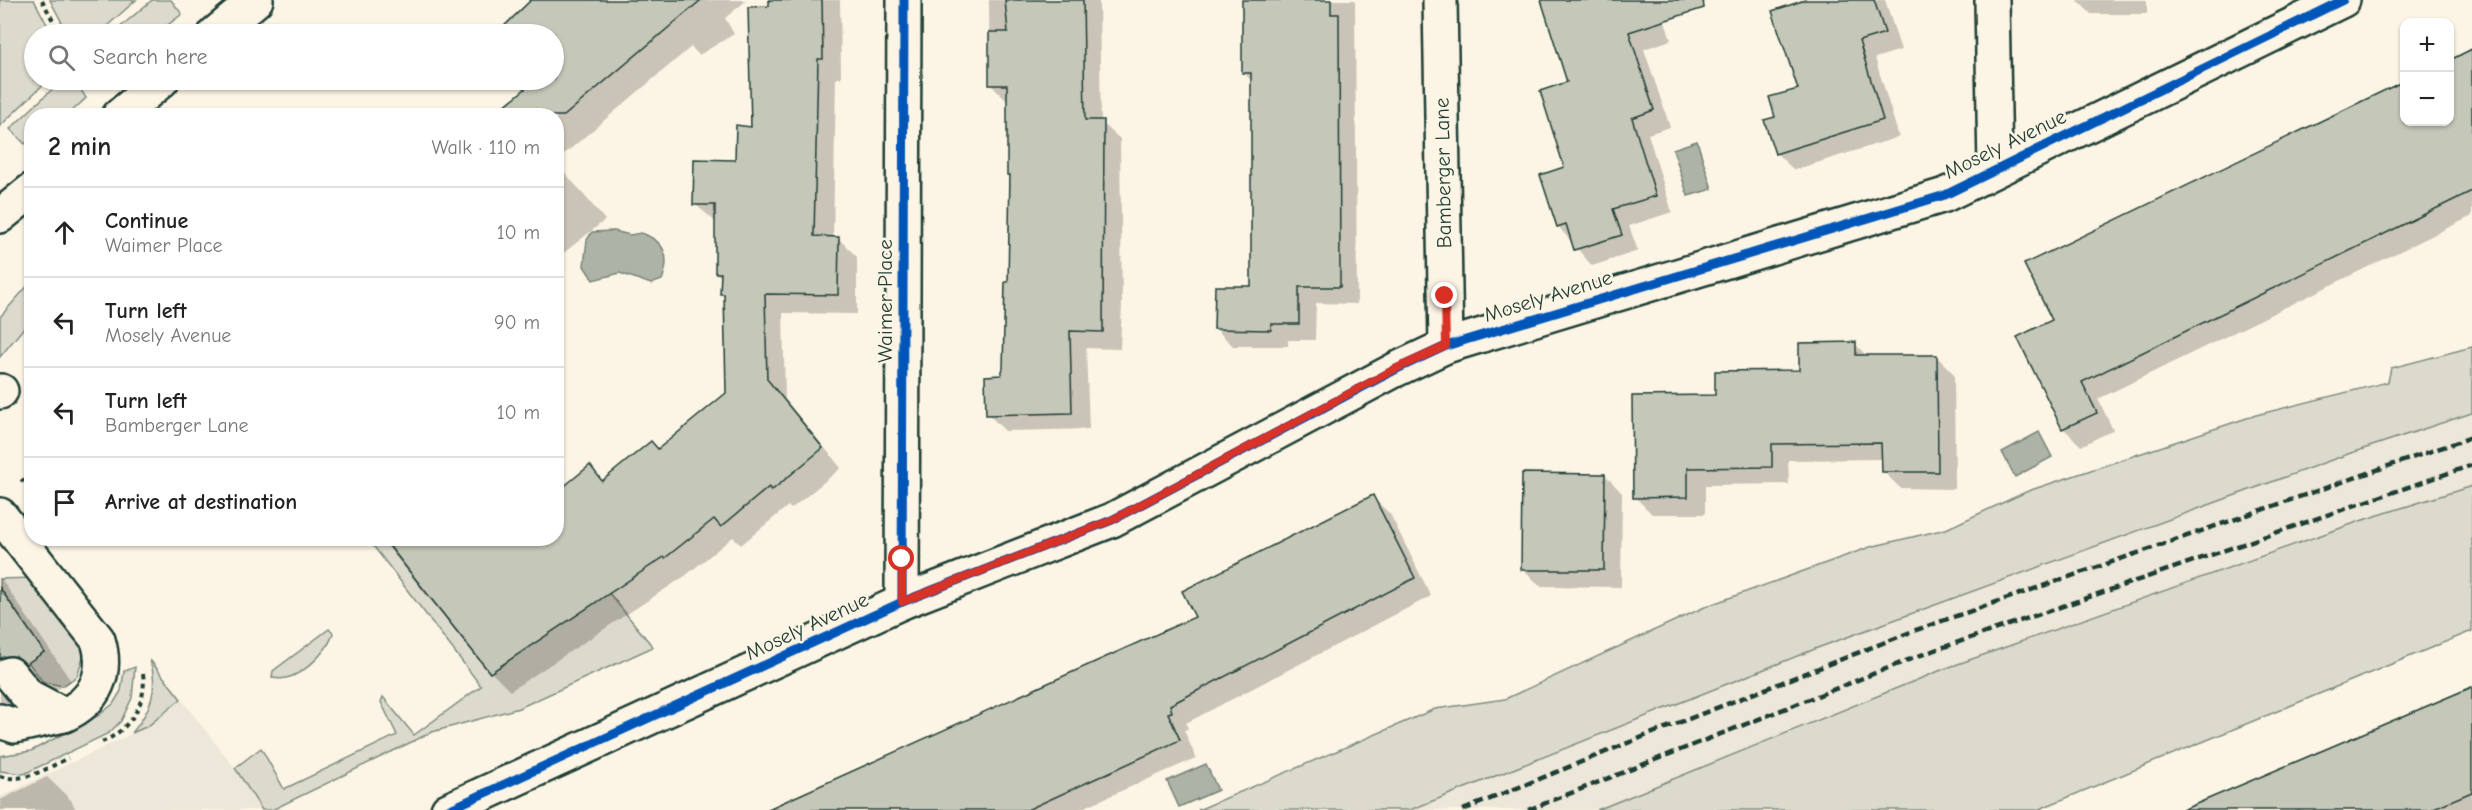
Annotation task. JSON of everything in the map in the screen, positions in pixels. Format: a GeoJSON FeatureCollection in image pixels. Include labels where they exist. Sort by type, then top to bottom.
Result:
{"type":"FeatureCollection","features":[{"type":"Feature","properties":{"kind":"street"},"geometry":{"type":"LineString","coordinates":[[227,24],[256,0]]}},
{"type":"Feature","properties":{"kind":"street","name":"Waimer Place"},"geometry":{"type":"LineString","coordinates":[[902,602],[904,0]]}},
{"type":"Feature","properties":{"kind":"street","name":"Bamberger Lane"},"geometry":{"type":"LineString","coordinates":[[1440,0],[1446,346]]}},
{"type":"Feature","properties":{"kind":"street"},"geometry":{"type":"LineString","coordinates":[[1992,0],[1995,169]]}},
{"type":"Feature","properties":{"kind":"street","name":"Mosely Avenue"},"geometry":{"type":"LineString","coordinates":[[448,810],[902,602],[1112,520],[1395,369],[1446,346],[1945,195],[2343,0]]}},
{"type":"Feature","properties":{"kind":"street"},"geometry":{"type":"LineString","coordinates":[[129,108],[150,90]]}},
{"type":"Feature","properties":{"kind":"street"},"geometry":{"type":"LineString","coordinates":[[0,216],[24,196]]}},
{"type":"Feature","properties":{"kind":"street"},"geometry":{"type":"LineString","coordinates":[[0,515],[24,546]]}},
{"type":"Feature","properties":{"kind":"street"},"geometry":{"type":"LineString","coordinates":[[0,721],[15,726],[64,715],[87,702],[96,690],[102,674],[98,640],[24,546]]}},
{"type":"Feature","properties":{"kind":"street"},"geometry":{"type":"LineString","coordinates":[[5,683],[64,715]]}},
{"type":"Feature","properties":{"kind":"street"},"geometry":{"type":"LineString","coordinates":[[0,710],[22,717],[64,715]]}},
{"type":"Feature","properties":{"kind":"path"},"geometry":{"type":"LineString","coordinates":[[42,0],[55,24]]}},
{"type":"Feature","properties":{"kind":"shaded area"},"geometry":{"type":"Polygon","coordinates":[[[0,0],[34,0],[47,24],[24,24],[24,90],[38,90],[0,126],[0,0]]]}},
{"type":"Feature","properties":{"kind":"shaded area"},"geometry":{"type":"Polygon","coordinates":[[[50,0],[136,0],[109,24],[63,24],[50,0]]]}},
{"type":"Feature","properties":{"kind":"shaded area"},"geometry":{"type":"Polygon","coordinates":[[[152,0],[171,0],[182,14],[169,24],[124,24],[152,0]]]}},
{"type":"Feature","properties":{"kind":"shaded area"},"geometry":{"type":"Polygon","coordinates":[[[51,90],[81,90],[86,98],[75,108],[32,108],[51,90]]]}},
{"type":"Feature","properties":{"kind":"shaded area"},"geometry":{"type":"Polygon","coordinates":[[[24,116],[24,143],[10,129],[24,116]]]}},
{"type":"Feature","properties":{"kind":"shaded area"},"geometry":{"type":"Polygon","coordinates":[[[1697,141],[1712,189],[1688,196],[1673,149],[1697,141]]]}},
{"type":"Feature","properties":{"kind":"shaded area"},"geometry":{"type":"Polygon","coordinates":[[[614,231],[630,235],[641,233],[661,245],[666,257],[662,280],[651,284],[620,273],[593,280],[584,266],[587,240],[592,232],[614,231]]]}},
{"type":"Feature","properties":{"kind":"shaded area"},"geometry":{"type":"Polygon","coordinates":[[[24,290],[24,328],[0,357],[0,317],[24,290]]]}},
{"type":"Feature","properties":{"kind":"shaded area"},"geometry":{"type":"Polygon","coordinates":[[[2472,347],[2472,413],[2348,454],[1820,647],[1410,810],[1198,810],[1435,709],[1505,699],[1707,606],[1870,547],[1946,529],[2028,491],[2256,415],[2388,382],[2391,368],[2472,347]]]}},
{"type":"Feature","properties":{"kind":"shaded area"},"geometry":{"type":"Polygon","coordinates":[[[2472,413],[2472,486],[2366,519],[1944,669],[1597,810],[1410,810],[1820,647],[2348,454],[2472,413]]]}},
{"type":"Feature","properties":{"kind":"shaded area"},"geometry":{"type":"Polygon","coordinates":[[[2039,432],[2052,457],[2015,477],[2002,452],[2039,432]]]}},
{"type":"Feature","properties":{"kind":"shaded area"},"geometry":{"type":"Polygon","coordinates":[[[2472,486],[2472,631],[2037,810],[1597,810],[1944,669],[2366,519],[2472,486]]]}},
{"type":"Feature","properties":{"kind":"shaded area"},"geometry":{"type":"Polygon","coordinates":[[[373,546],[389,546],[490,673],[609,593],[653,647],[519,708],[432,732],[272,810],[262,810],[235,768],[261,748],[284,789],[397,735],[381,702],[383,697],[414,735],[481,686],[373,546]]]}},
{"type":"Feature","properties":{"kind":"shaded area"},"geometry":{"type":"Polygon","coordinates":[[[34,578],[85,651],[77,676],[63,686],[43,682],[28,662],[44,652],[0,588],[0,579],[34,578]]]}},
{"type":"Feature","properties":{"kind":"shaded area"},"geometry":{"type":"Polygon","coordinates":[[[329,629],[333,633],[330,641],[309,666],[290,677],[280,679],[272,677],[273,671],[329,629]]]}},
{"type":"Feature","properties":{"kind":"shaded area"},"geometry":{"type":"Polygon","coordinates":[[[150,660],[181,699],[148,726],[132,733],[152,699],[154,680],[150,660]]]}},
{"type":"Feature","properties":{"kind":"shaded area"},"geometry":{"type":"Polygon","coordinates":[[[135,667],[132,698],[121,721],[109,733],[24,774],[0,771],[0,756],[31,751],[99,715],[113,704],[121,691],[124,671],[135,667]]]}},
{"type":"Feature","properties":{"kind":"shaded area"},"geometry":{"type":"Polygon","coordinates":[[[181,699],[235,768],[262,810],[0,810],[0,797],[148,726],[181,699]]]}},
{"type":"Feature","properties":{"kind":"shaded area"},"geometry":{"type":"Polygon","coordinates":[[[1206,764],[1218,790],[1179,807],[1167,781],[1206,764]]]}},
{"type":"Feature","properties":{"kind":"building"},"geometry":{"type":"Polygon","coordinates":[[[531,0],[701,0],[564,116],[564,108],[502,108],[524,90],[564,90],[564,24],[506,24],[531,0]]]}},
{"type":"Feature","properties":{"kind":"building"},"geometry":{"type":"Polygon","coordinates":[[[769,0],[822,0],[823,59],[818,59],[814,236],[839,237],[838,295],[765,294],[767,379],[823,448],[771,491],[769,487],[721,527],[714,519],[665,558],[490,673],[389,546],[564,546],[564,486],[590,465],[602,481],[651,441],[658,449],[726,393],[724,294],[720,294],[721,273],[715,273],[715,205],[693,205],[694,159],[735,160],[736,125],[751,127],[748,7],[769,6],[769,0]]]}},
{"type":"Feature","properties":{"kind":"building"},"geometry":{"type":"Polygon","coordinates":[[[1005,0],[1083,0],[1085,120],[1104,120],[1103,332],[1070,331],[1072,413],[986,415],[985,376],[1001,375],[1003,368],[1005,282],[1008,282],[1010,175],[1007,175],[1007,85],[989,85],[989,32],[1008,32],[1005,0]]]}},
{"type":"Feature","properties":{"kind":"building"},"geometry":{"type":"Polygon","coordinates":[[[1242,0],[1331,0],[1331,14],[1339,14],[1340,287],[1299,287],[1299,324],[1271,324],[1271,330],[1214,329],[1215,286],[1251,286],[1251,73],[1242,73],[1242,0]]]}},
{"type":"Feature","properties":{"kind":"building"},"geometry":{"type":"Polygon","coordinates":[[[1541,0],[1703,0],[1704,8],[1629,32],[1654,110],[1632,118],[1656,196],[1613,209],[1622,235],[1574,250],[1566,224],[1557,227],[1540,175],[1564,167],[1540,91],[1567,82],[1541,0]]]}},
{"type":"Feature","properties":{"kind":"building"},"geometry":{"type":"Polygon","coordinates":[[[1805,0],[1874,0],[1885,33],[1859,41],[1883,120],[1775,154],[1764,120],[1775,117],[1769,97],[1798,89],[1772,11],[1805,0]]]}},
{"type":"Feature","properties":{"kind":"building"},"geometry":{"type":"Polygon","coordinates":[[[2472,49],[2472,191],[2082,382],[2097,413],[2062,429],[2017,337],[2052,320],[2024,264],[2400,83],[2400,126],[2454,126],[2454,58],[2472,49]]]}},
{"type":"Feature","properties":{"kind":"building"},"geometry":{"type":"Polygon","coordinates":[[[1856,342],[1856,355],[1937,355],[1938,472],[1882,472],[1881,443],[1772,444],[1772,467],[1688,468],[1688,497],[1633,498],[1632,396],[1715,395],[1715,371],[1799,370],[1799,343],[1856,342]]]}},
{"type":"Feature","properties":{"kind":"building"},"geometry":{"type":"Polygon","coordinates":[[[1522,473],[1605,474],[1604,570],[1521,570],[1522,473]]]}},
{"type":"Feature","properties":{"kind":"building"},"geometry":{"type":"Polygon","coordinates":[[[1373,495],[1415,578],[1170,705],[1172,712],[1168,713],[1180,740],[1027,810],[766,810],[1195,617],[1182,591],[1373,495]]]}},
{"type":"Feature","properties":{"kind":"building"},"geometry":{"type":"Polygon","coordinates":[[[0,588],[44,652],[26,664],[16,656],[0,659],[0,588]]]}},
{"type":"Feature","properties":{"kind":"building"},"geometry":{"type":"Polygon","coordinates":[[[2472,687],[2472,792],[2429,810],[2182,810],[2472,687]]]}},
{"type":"Feature","properties":{"kind":"railway"},"geometry":{"type":"LineString","coordinates":[[1463,810],[1916,630],[2472,437]]}},
{"type":"Feature","properties":{"kind":"railway"},"geometry":{"type":"LineString","coordinates":[[1528,810],[1921,655],[2472,465]]}},
{"type":"Feature","properties":{"kind":"cycle path"},"geometry":{"type":"LineString","coordinates":[[902,602],[904,0]]}},
{"type":"Feature","properties":{"kind":"cycle path"},"geometry":{"type":"LineString","coordinates":[[448,810],[902,602],[1112,520],[1395,370],[1446,346],[1945,195],[2343,0]]}},
{"type":"Feature","properties":{"kind":"route"},"geometry":{"type":"LineString","coordinates":[[902,559],[902,602],[1112,520],[1395,369],[1446,346],[1445,296]]}}]}
